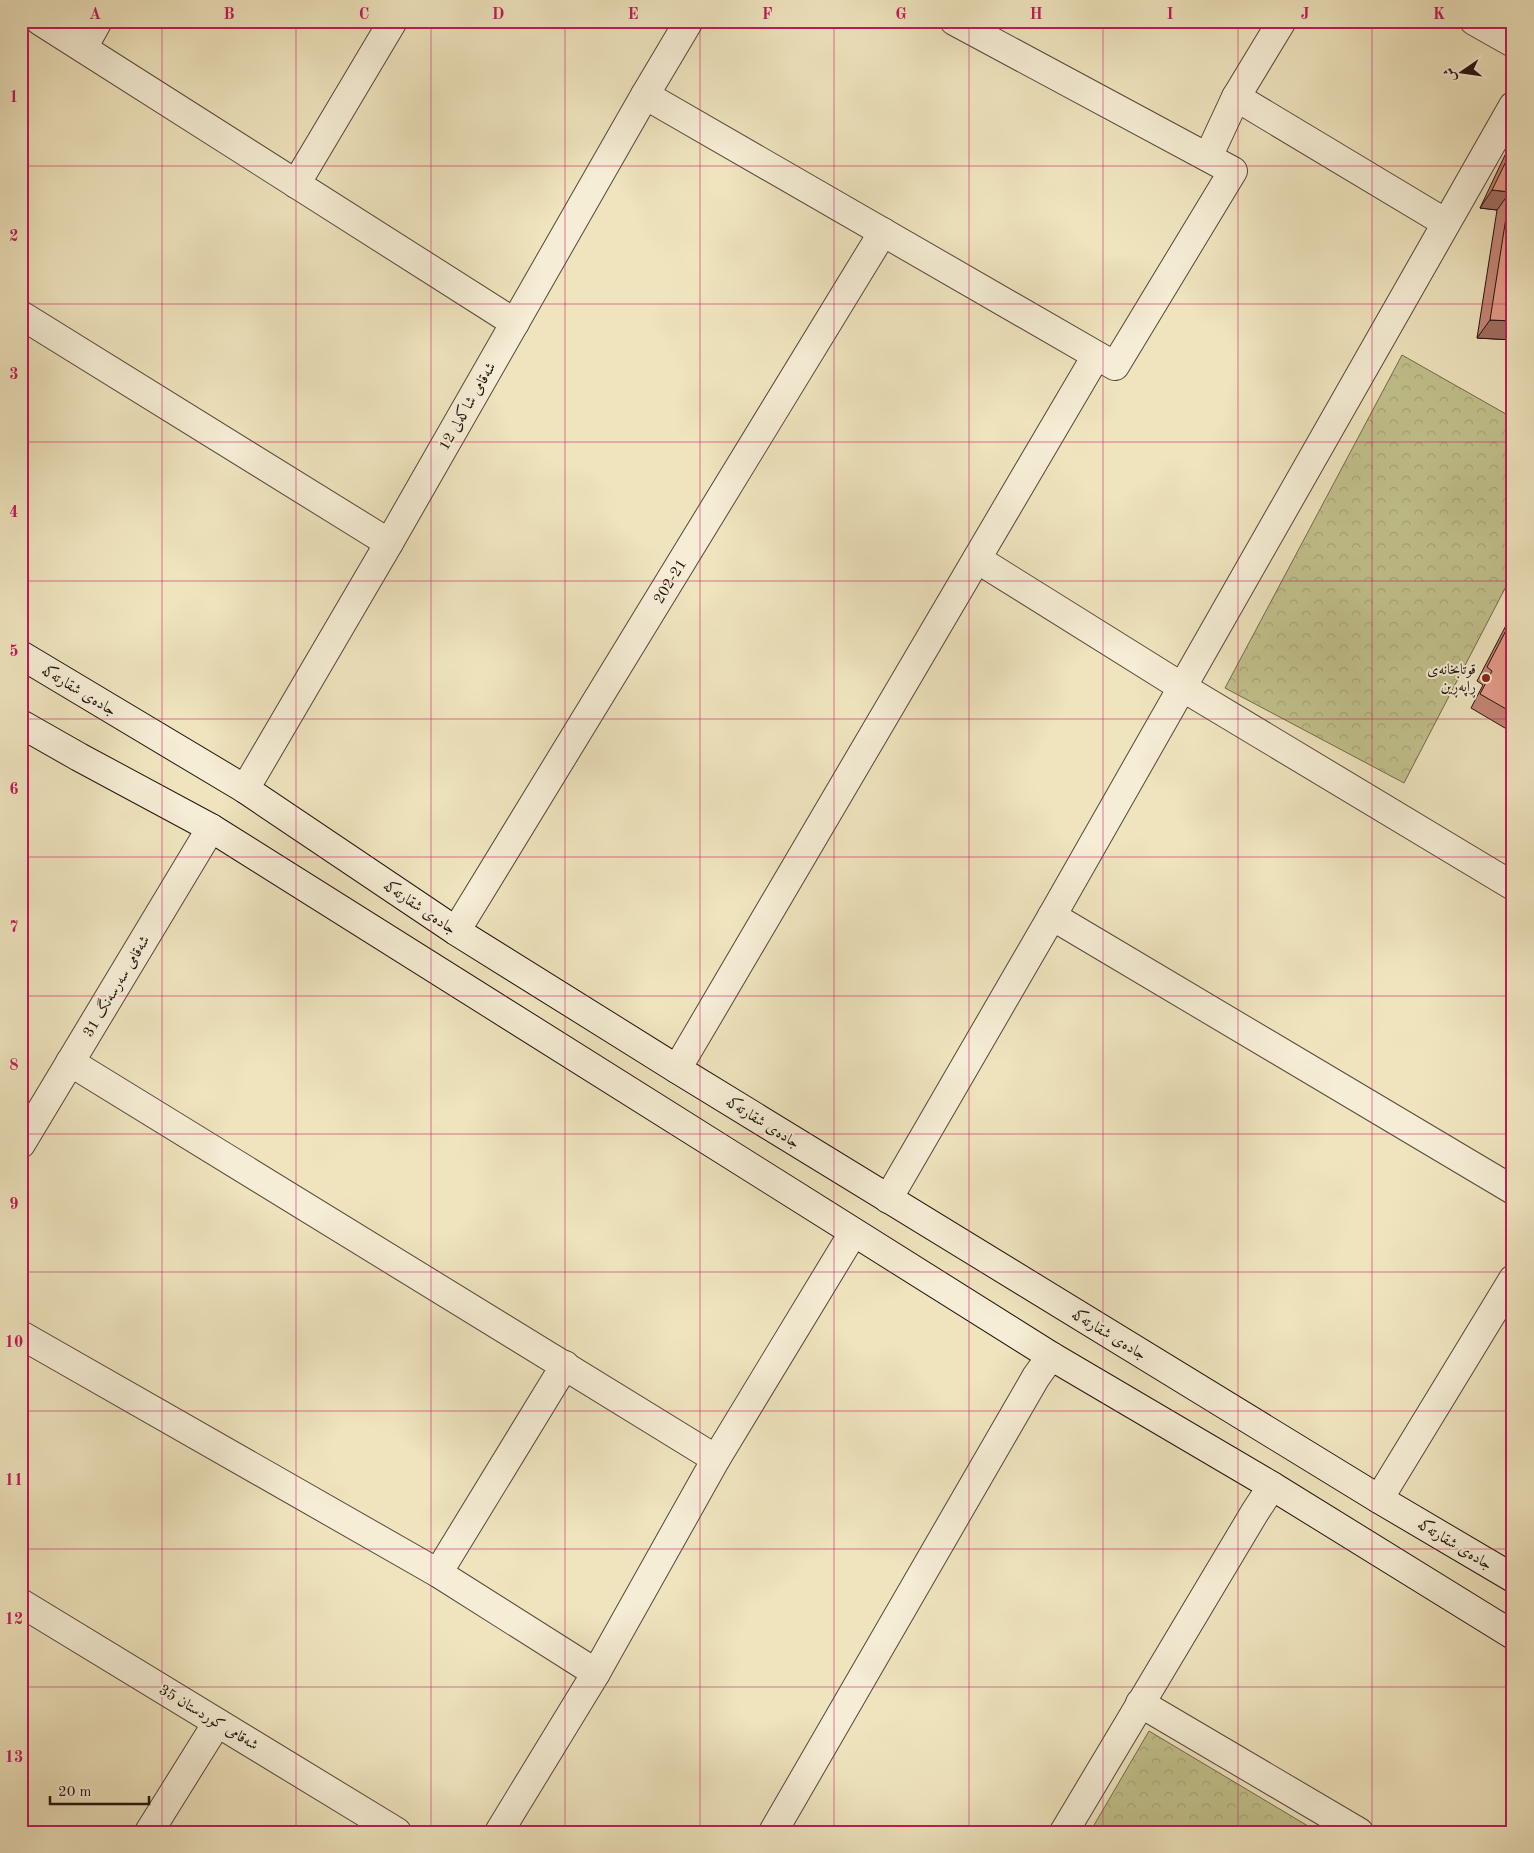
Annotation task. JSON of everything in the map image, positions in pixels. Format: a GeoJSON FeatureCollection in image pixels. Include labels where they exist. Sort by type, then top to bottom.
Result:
{"type":"FeatureCollection","features":[{"type":"Feature","properties":{"kind":"street"},"geometry":{"type":"LineString","coordinates":[[40,21],[515,322]]}},
{"type":"Feature","properties":{"kind":"street"},"geometry":{"type":"LineString","coordinates":[[82,48],[98,21]]}},
{"type":"Feature","properties":{"kind":"street"},"geometry":{"type":"LineString","coordinates":[[296,184],[393,21]]}},
{"type":"Feature","properties":{"kind":"street","name":"شەقامی شاکەلی 12"},"geometry":{"type":"LineString","coordinates":[[245,789],[390,543],[689,21]]}},
{"type":"Feature","properties":{"kind":"street"},"geometry":{"type":"LineString","coordinates":[[645,95],[1115,366],[1233,171],[988,29],[954,21]]}},
{"type":"Feature","properties":{"kind":"street"},"geometry":{"type":"LineString","coordinates":[[1208,157],[1236,97],[1282,21]]}},
{"type":"Feature","properties":{"kind":"street"},"geometry":{"type":"LineString","coordinates":[[1474,21],[1513,43]]}},
{"type":"Feature","properties":{"kind":"street"},"geometry":{"type":"LineString","coordinates":[[1236,97],[1446,224]]}},
{"type":"Feature","properties":{"kind":"street"},"geometry":{"type":"LineString","coordinates":[[888,1199],[1512,111]]}},
{"type":"Feature","properties":{"kind":"street","name":"202-21"},"geometry":{"type":"LineString","coordinates":[[456,931],[883,232]]}},
{"type":"Feature","properties":{"kind":"street"},"geometry":{"type":"LineString","coordinates":[[21,315],[390,543]]}},
{"type":"Feature","properties":{"kind":"street"},"geometry":{"type":"LineString","coordinates":[[677,1069],[1096,356]]}},
{"type":"Feature","properties":{"kind":"street"},"geometry":{"type":"LineString","coordinates":[[977,559],[1182,688],[1513,886]]}},
{"type":"Feature","properties":{"kind":"street","name":"جادەی شقارتەکە"},"geometry":{"type":"LineString","coordinates":[[21,655],[245,789],[456,931],[677,1069],[1379,1499],[1513,1578]]}},
{"type":"Feature","properties":{"kind":"street"},"geometry":{"type":"LineString","coordinates":[[21,724],[211,828],[1051,1356],[1272,1486],[1513,1635]]}},
{"type":"Feature","properties":{"kind":"street","name":"شەقامی سەرسەنگ 31"},"geometry":{"type":"LineString","coordinates":[[21,1144],[211,828]]}},
{"type":"Feature","properties":{"kind":"street"},"geometry":{"type":"LineString","coordinates":[[1052,916],[1513,1190]]}},
{"type":"Feature","properties":{"kind":"street"},"geometry":{"type":"LineString","coordinates":[[70,1062],[716,1459]]}},
{"type":"Feature","properties":{"kind":"street"},"geometry":{"type":"LineString","coordinates":[[499,1832],[596,1673],[716,1459],[853,1233]]}},
{"type":"Feature","properties":{"kind":"street"},"geometry":{"type":"LineString","coordinates":[[1379,1499],[1513,1279]]}},
{"type":"Feature","properties":{"kind":"street"},"geometry":{"type":"LineString","coordinates":[[21,1335],[438,1572],[596,1673]]}},
{"type":"Feature","properties":{"kind":"street"},"geometry":{"type":"LineString","coordinates":[[773,1832],[1036,1377],[1051,1356]]}},
{"type":"Feature","properties":{"kind":"street"},"geometry":{"type":"LineString","coordinates":[[438,1572],[565,1365]]}},
{"type":"Feature","properties":{"kind":"street"},"geometry":{"type":"LineString","coordinates":[[1064,1832],[1254,1512],[1272,1486]]}},
{"type":"Feature","properties":{"kind":"street","name":"شەقامی کوردستان 35"},"geometry":{"type":"LineString","coordinates":[[21,1603],[397,1832]]}},
{"type":"Feature","properties":{"kind":"street"},"geometry":{"type":"LineString","coordinates":[[1140,1703],[1349,1829]]}},
{"type":"Feature","properties":{"kind":"street"},"geometry":{"type":"LineString","coordinates":[[149,1832],[217,1723]]}},
{"type":"Feature","properties":{"kind":"green space"},"geometry":{"type":"Polygon","coordinates":[[[1402,355],[1513,418],[1513,573],[1404,783],[1225,688],[1402,355]]]}},
{"type":"Feature","properties":{"kind":"green space"},"geometry":{"type":"Polygon","coordinates":[[[1149,1731],[1318,1832],[1090,1832],[1149,1731]]]}},
{"type":"Feature","properties":{"kind":"building"},"geometry":{"type":"Polygon","coordinates":[[[1513,147],[1513,321],[1490,320],[1510,192],[1492,190],[1513,147]]]}},
{"type":"Feature","properties":{"kind":"building"},"geometry":{"type":"Polygon","coordinates":[[[1513,617],[1513,713],[1480,694],[1492,671],[1487,667],[1513,617]]]}},
{"type":"Feature","properties":{"kind":"place","name":"قوتابخانەی ڕاپەڕین"},"geometry":{"type":"Point","coordinates":[1486,678]}}]}
